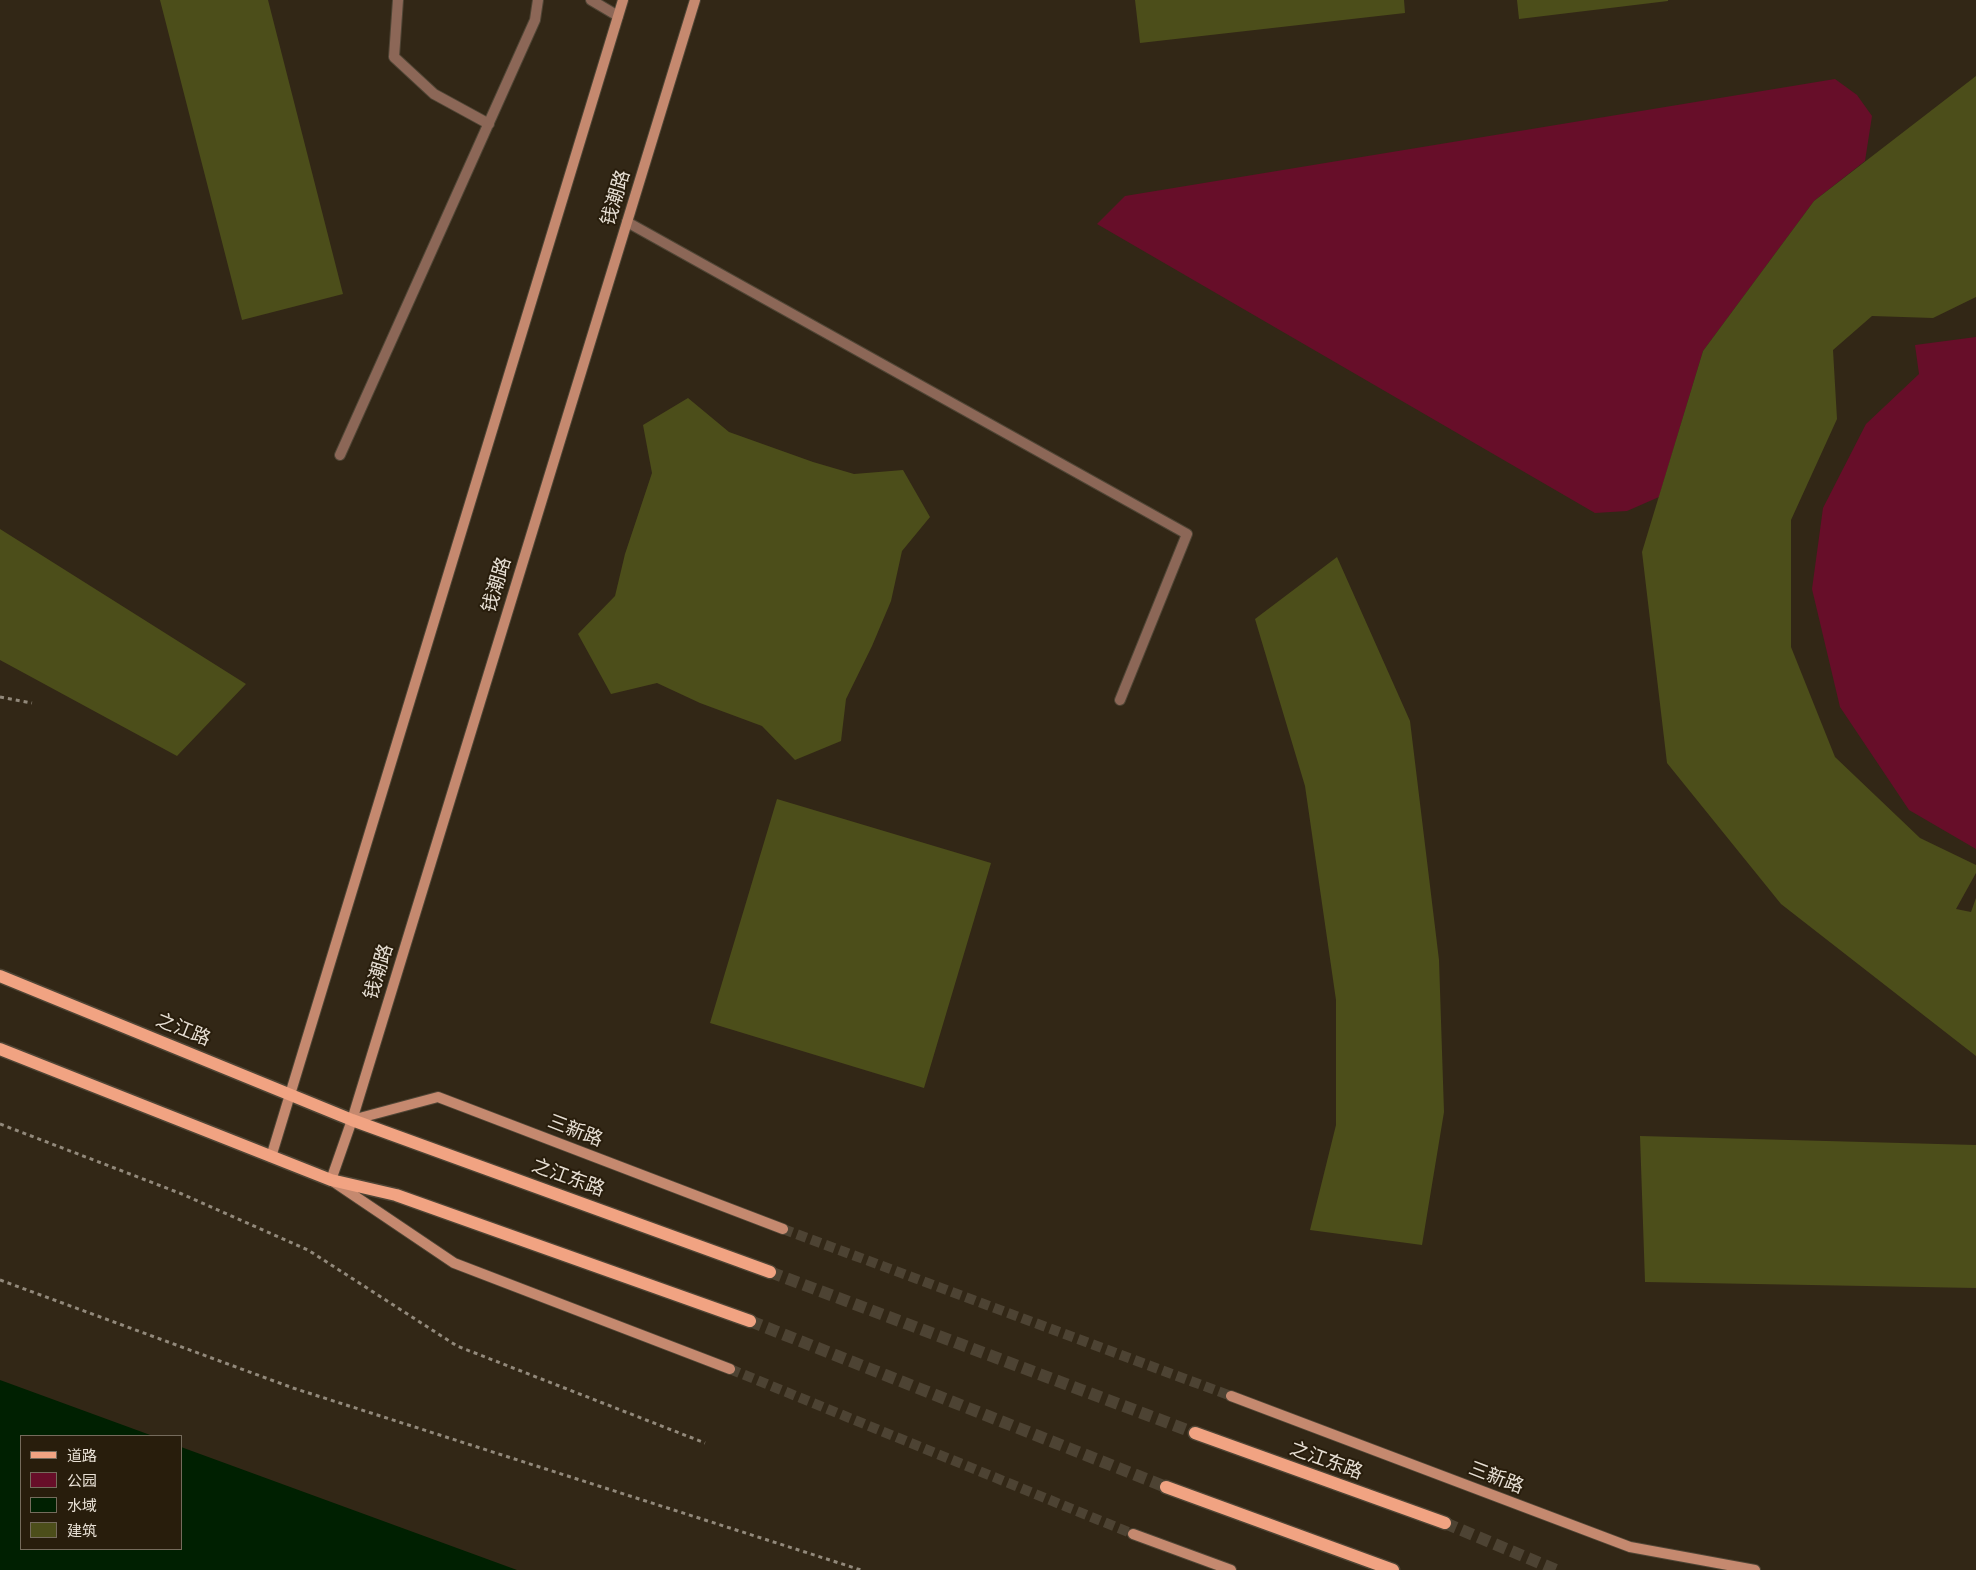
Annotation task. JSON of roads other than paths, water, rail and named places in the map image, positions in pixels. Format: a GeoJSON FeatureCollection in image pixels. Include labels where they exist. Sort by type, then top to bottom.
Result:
{"type":"FeatureCollection","features":[{"type":"Feature","properties":{"kind":"main road"},"geometry":{"type":"LineString","coordinates":[[272,1157],[623,0]]}},
{"type":"Feature","properties":{"kind":"main road","name":"钱潮路"},"geometry":{"type":"LineString","coordinates":[[331,1180],[352,1120],[695,0]]}},
{"type":"Feature","properties":{"kind":"main road","name":"之江路"},"geometry":{"type":"LineString","coordinates":[[0,976],[352,1120]]}},
{"type":"Feature","properties":{"kind":"main road"},"geometry":{"type":"LineString","coordinates":[[0,1049],[331,1180],[396,1195],[750,1321]]}},
{"type":"Feature","properties":{"kind":"main road","name":"三新路"},"geometry":{"type":"LineString","coordinates":[[352,1120],[438,1097],[784,1228]]}},
{"type":"Feature","properties":{"kind":"main road","name":"之江东路"},"geometry":{"type":"LineString","coordinates":[[352,1120],[770,1272]]}},
{"type":"Feature","properties":{"kind":"main road"},"geometry":{"type":"LineString","coordinates":[[331,1180],[454,1263],[730,1369]]}},
{"type":"Feature","properties":{"kind":"main road","name":"三新路"},"geometry":{"type":"LineString","coordinates":[[1231,1396],[1630,1547],[1755,1570]]}},
{"type":"Feature","properties":{"kind":"main road","name":"之江东路"},"geometry":{"type":"LineString","coordinates":[[1195,1434],[1445,1523]]}},
{"type":"Feature","properties":{"kind":"main road"},"geometry":{"type":"LineString","coordinates":[[1166,1486],[1393,1570]]}},
{"type":"Feature","properties":{"kind":"main road"},"geometry":{"type":"LineString","coordinates":[[1133,1534],[1231,1570]]}},
{"type":"Feature","properties":{"kind":"lane"},"geometry":{"type":"LineString","coordinates":[[398,0],[394,57],[434,94],[489,124]]}},
{"type":"Feature","properties":{"kind":"lane"},"geometry":{"type":"LineString","coordinates":[[340,455],[535,20],[538,0]]}},
{"type":"Feature","properties":{"kind":"lane"},"geometry":{"type":"LineString","coordinates":[[592,0],[618,16]]}},
{"type":"Feature","properties":{"kind":"lane"},"geometry":{"type":"LineString","coordinates":[[627,222],[1187,534],[1120,700]]}},
{"type":"Feature","properties":{"kind":"water"},"geometry":{"type":"Polygon","coordinates":[[[0,1380],[150,1435],[20,1435],[20,1550],[182,1550],[182,1447],[517,1570],[0,1570],[0,1380]]]}},
{"type":"Feature","properties":{"kind":"tunnel"},"geometry":{"type":"LineString","coordinates":[[783,1229],[1231,1396]]}},
{"type":"Feature","properties":{"kind":"tunnel"},"geometry":{"type":"LineString","coordinates":[[770,1272],[1195,1433]]}},
{"type":"Feature","properties":{"kind":"tunnel"},"geometry":{"type":"LineString","coordinates":[[750,1321],[1166,1487]]}},
{"type":"Feature","properties":{"kind":"tunnel"},"geometry":{"type":"LineString","coordinates":[[730,1369],[1133,1534]]}},
{"type":"Feature","properties":{"kind":"tunnel"},"geometry":{"type":"LineString","coordinates":[[1445,1523],[1556,1570]]}}]}
